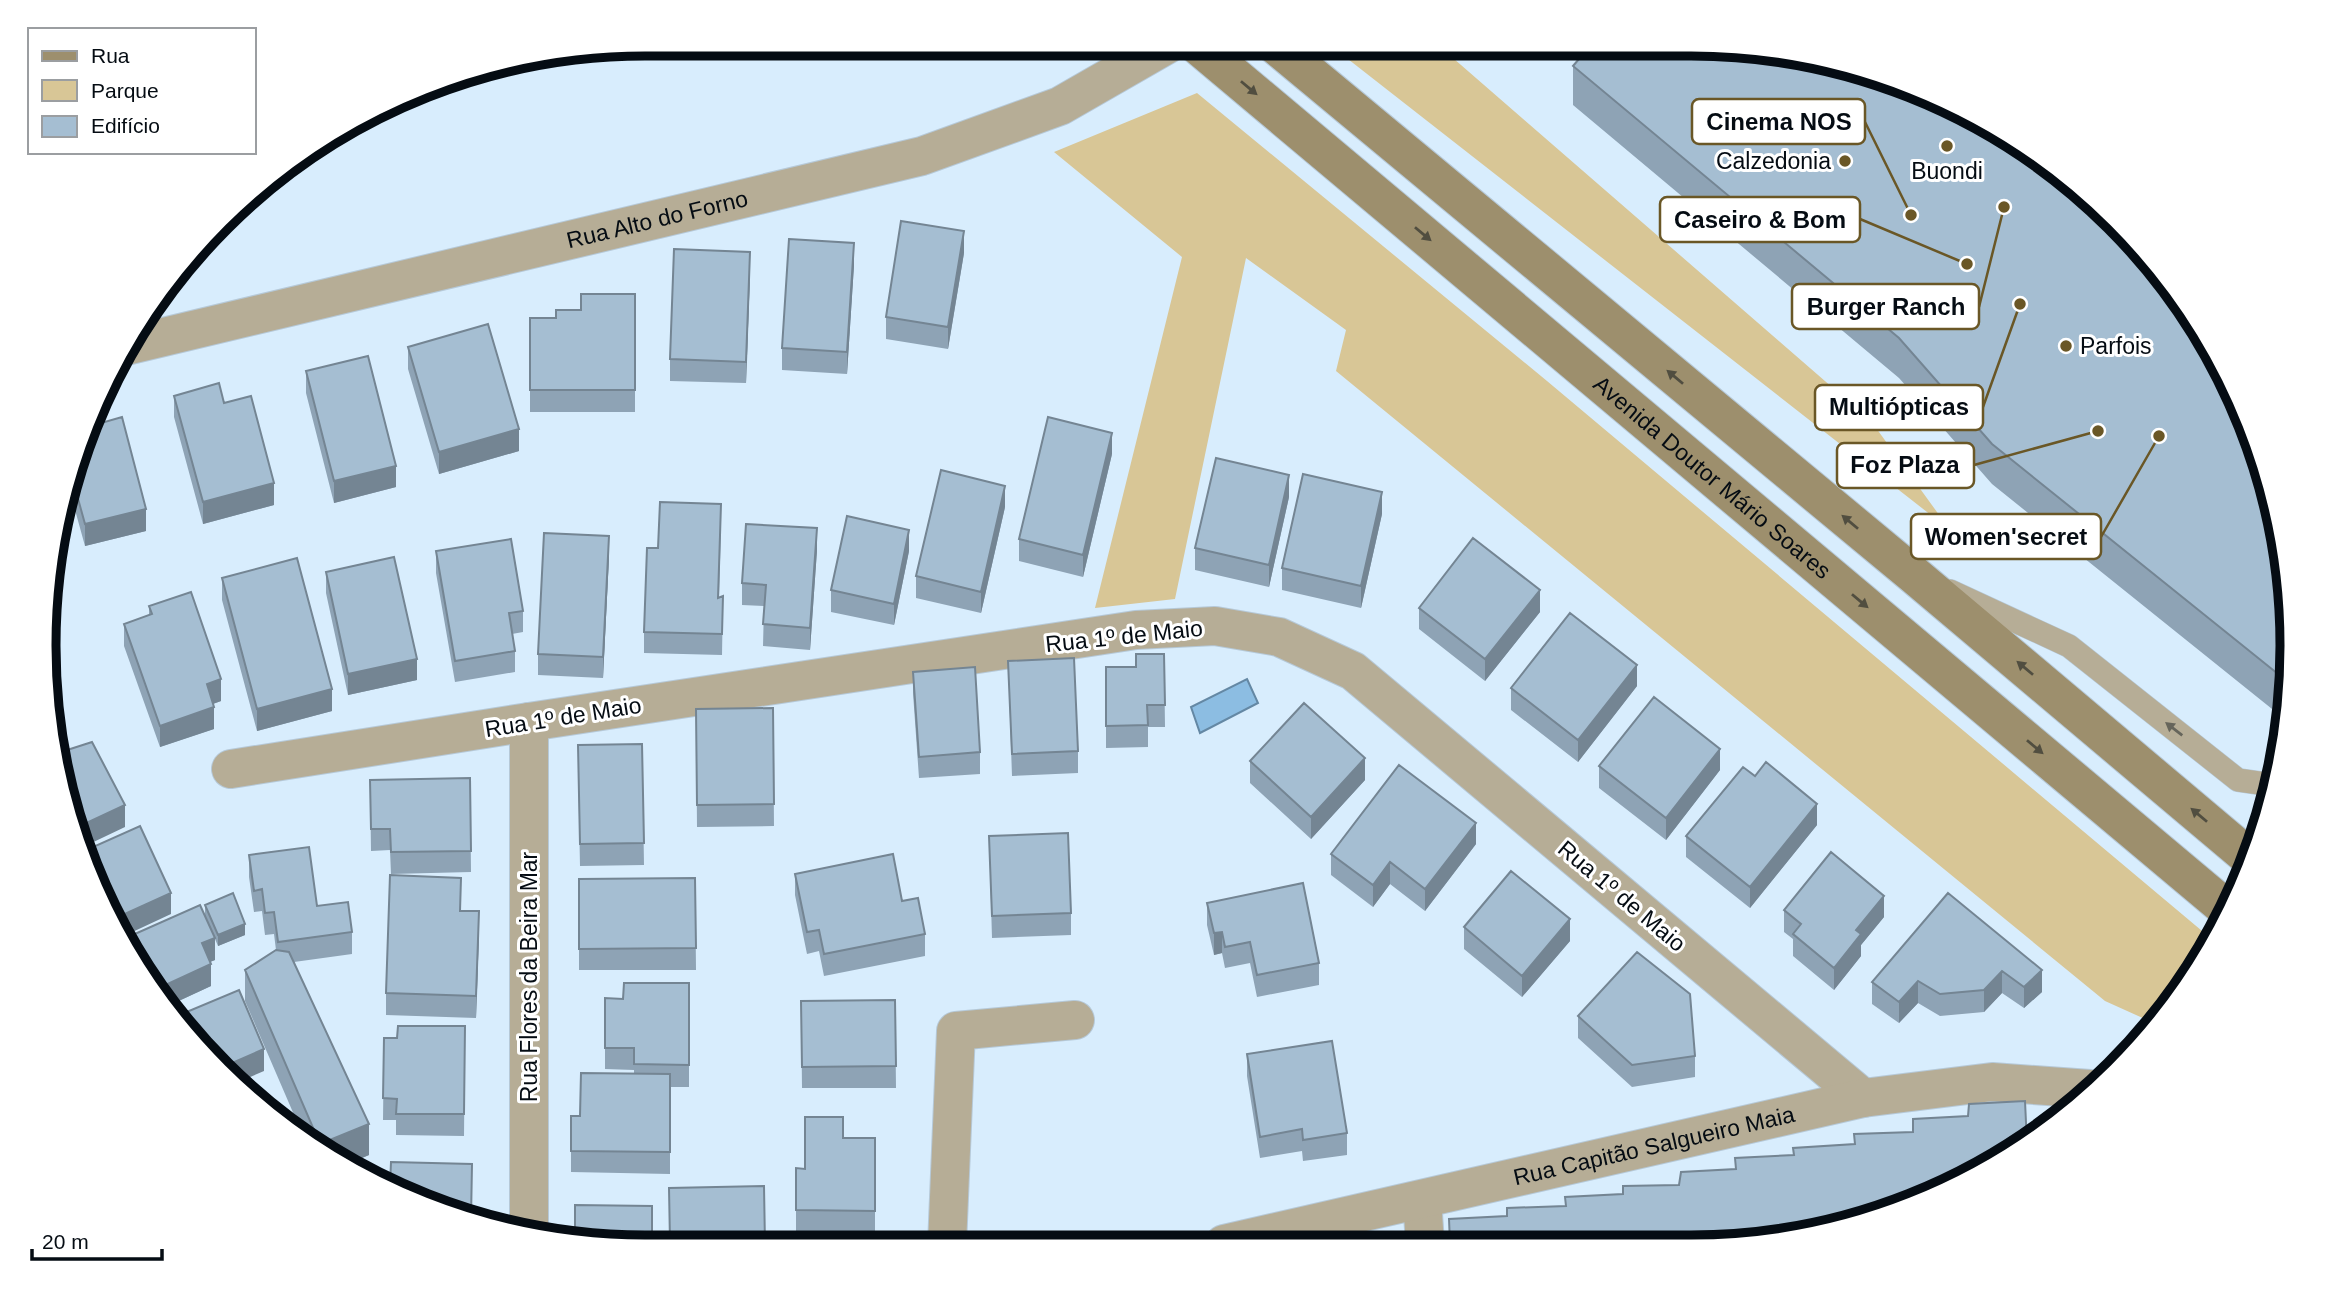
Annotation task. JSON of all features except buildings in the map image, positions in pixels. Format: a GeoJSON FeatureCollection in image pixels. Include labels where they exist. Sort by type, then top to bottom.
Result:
{"type":"FeatureCollection","features":[{"type":"Feature","properties":{"kind":"main road","name":"Avenida Doutor Mário Soares"},"geometry":{"type":"LineString","coordinates":[[1210,56],[2221,903]]}},
{"type":"Feature","properties":{"kind":"main road"},"geometry":{"type":"LineString","coordinates":[[1289,56],[2242,852]]}},
{"type":"Feature","properties":{"kind":"street","name":"Rua Alto do Forno"},"geometry":{"type":"LineString","coordinates":[[140,343],[922,156],[1060,106],[1147,56]]}},
{"type":"Feature","properties":{"kind":"street","name":"Rua 1º de Maio"},"geometry":{"type":"LineString","coordinates":[[231,769],[1136,630],[1215,626],[1279,637],[1353,671],[1863,1098]]}},
{"type":"Feature","properties":{"kind":"street","name":"Rua Flores da Beira Mar"},"geometry":{"type":"LineString","coordinates":[[528,1224],[529,722]]}},
{"type":"Feature","properties":{"kind":"street"},"geometry":{"type":"LineString","coordinates":[[947,1235],[956,1031],[1075,1020]]}},
{"type":"Feature","properties":{"kind":"street","name":"Rua Capitão Salgueiro Maia"},"geometry":{"type":"LineString","coordinates":[[1264,1235],[1863,1098],[1992,1082],[2080,1088]]}},
{"type":"Feature","properties":{"kind":"street"},"geometry":{"type":"LineString","coordinates":[[1422,1200],[1424,1235]]}},
{"type":"Feature","properties":{"kind":"lane"},"geometry":{"type":"LineString","coordinates":[[1914,575],[2069,646],[2238,780],[2263,784]]}},
{"type":"Feature","properties":{"kind":"green space"},"geometry":{"type":"Polygon","coordinates":[[[1344,56],[1451,56],[1871,421],[1950,530],[1344,56]]]}},
{"type":"Feature","properties":{"kind":"green space"},"geometry":{"type":"Polygon","coordinates":[[[1197,93],[1547,381],[2205,933],[2181,973],[2158,1004],[2146,1019],[2105,1001],[1336,371],[1346,330],[1246,258],[1175,599],[1095,608],[1182,257],[1054,152],[1197,93]]]}},
{"type":"Feature","properties":{"kind":"water"},"geometry":{"type":"Polygon","coordinates":[[[1247,679],[1258,703],[1200,733],[1191,707],[1247,679]]]}},
{"type":"Feature","properties":{"kind":"place","name":"Buondi"},"geometry":{"type":"Point","coordinates":[1947,146]}},
{"type":"Feature","properties":{"kind":"place","name":"Calzedonia"},"geometry":{"type":"Point","coordinates":[1845,161]}},
{"type":"Feature","properties":{"kind":"place","name":"Burger Ranch"},"geometry":{"type":"Point","coordinates":[2004,207]}},
{"type":"Feature","properties":{"kind":"place","name":"Cinema NOS"},"geometry":{"type":"Point","coordinates":[1911,215]}},
{"type":"Feature","properties":{"kind":"place","name":"Caseiro & Bom"},"geometry":{"type":"Point","coordinates":[1967,264]}},
{"type":"Feature","properties":{"kind":"place","name":"Multiópticas"},"geometry":{"type":"Point","coordinates":[2020,304]}},
{"type":"Feature","properties":{"kind":"place","name":"Parfois"},"geometry":{"type":"Point","coordinates":[2066,346]}},
{"type":"Feature","properties":{"kind":"place","name":"Foz Plaza"},"geometry":{"type":"Point","coordinates":[2098,431]}},
{"type":"Feature","properties":{"kind":"place","name":"Women'secret"},"geometry":{"type":"Point","coordinates":[2159,436]}}]}
